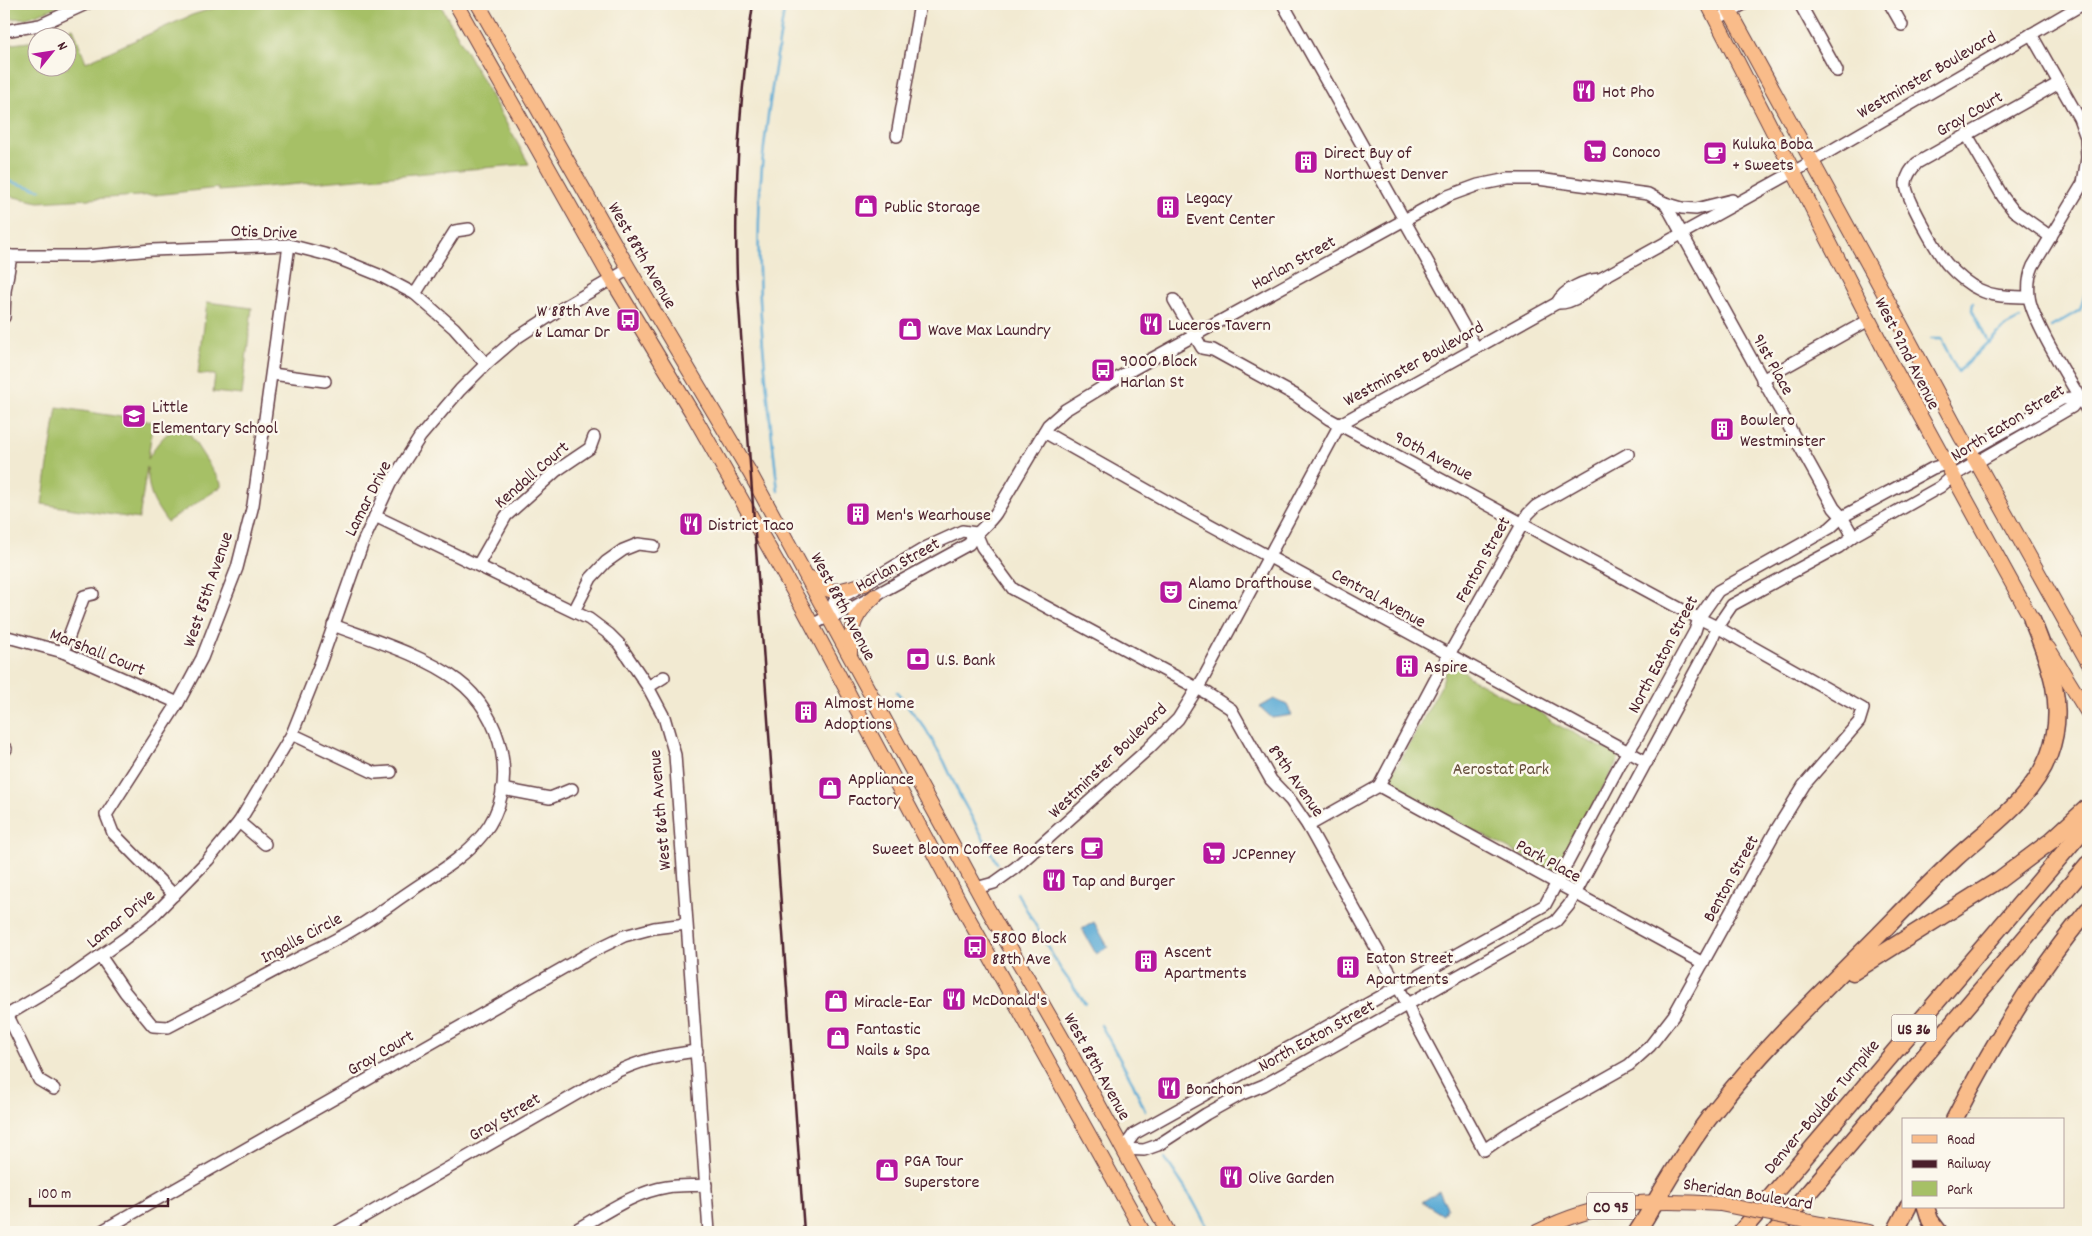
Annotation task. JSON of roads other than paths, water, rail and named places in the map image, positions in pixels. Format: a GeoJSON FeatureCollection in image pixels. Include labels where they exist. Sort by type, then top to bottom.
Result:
{"type":"FeatureCollection","features":[{"type":"Feature","properties":{"kind":"highway"},"geometry":{"type":"LineString","coordinates":[[1637,1232],[1668,1179],[1716,1109],[1747,1072],[1790,1025],[1955,859],[2016,804],[2035,781],[2052,744],[2057,721],[2057,702],[2049,664],[2032,620]]}},
{"type":"Feature","properties":{"kind":"highway"},"geometry":{"type":"LineString","coordinates":[[1790,1025],[1852,972],[1969,900],[2019,866],[2088,808]]}},
{"type":"Feature","properties":{"kind":"highway","name":"Denver–Boulder Turnpike"},"geometry":{"type":"LineString","coordinates":[[1741,1232],[2088,824]]}},
{"type":"Feature","properties":{"kind":"highway"},"geometry":{"type":"LineString","coordinates":[[1752,1232],[2088,838]]}},
{"type":"Feature","properties":{"kind":"highway"},"geometry":{"type":"LineString","coordinates":[[1775,1232],[2088,864]]}},
{"type":"Feature","properties":{"kind":"highway","name":"US 36"},"geometry":{"type":"LineString","coordinates":[[1787,1232],[2088,878]]}},
{"type":"Feature","properties":{"kind":"highway"},"geometry":{"type":"LineString","coordinates":[[1955,1118],[1993,1045],[2016,1006],[2055,951],[2088,910]]}},
{"type":"Feature","properties":{"kind":"highway"},"geometry":{"type":"LineString","coordinates":[[1895,1232],[1907,1208]]}},
{"type":"Feature","properties":{"kind":"highway"},"geometry":{"type":"LineString","coordinates":[[1926,1208],[1930,1220],[1939,1232]]}},
{"type":"Feature","properties":{"kind":"main road"},"geometry":{"type":"LineString","coordinates":[[456,4],[611,279],[694,416],[812,625],[965,912],[1143,1232]]}},
{"type":"Feature","properties":{"kind":"main road","name":"West 88th Avenue"},"geometry":{"type":"LineString","coordinates":[[478,4],[629,269],[731,439],[976,888],[1059,1032],[1168,1232]]}},
{"type":"Feature","properties":{"kind":"main road","name":"West 92nd Avenue"},"geometry":{"type":"LineString","coordinates":[[1708,4],[1869,320],[1949,470],[2032,620],[2088,713]]}},
{"type":"Feature","properties":{"kind":"main road","name":"West 92nd Avenue"},"geometry":{"type":"LineString","coordinates":[[1728,8],[1961,437],[2088,662]]}},
{"type":"Feature","properties":{"kind":"main road"},"geometry":{"type":"LineString","coordinates":[[805,572],[821,587],[837,592],[865,584]]}},
{"type":"Feature","properties":{"kind":"main road"},"geometry":{"type":"LineString","coordinates":[[850,657],[852,626],[861,608],[875,596]]}},
{"type":"Feature","properties":{"kind":"main road","name":"Sheridan Boulevard"},"geometry":{"type":"LineString","coordinates":[[1537,1232],[1589,1211],[1618,1204],[1656,1201],[1720,1204],[1869,1232]]}},
{"type":"Feature","properties":{"kind":"street"},"geometry":{"type":"LineString","coordinates":[[4,31],[40,25],[86,4]]}},
{"type":"Feature","properties":{"kind":"street"},"geometry":{"type":"LineString","coordinates":[[897,136],[920,4]]}},
{"type":"Feature","properties":{"kind":"street"},"geometry":{"type":"LineString","coordinates":[[1284,4],[1476,348]]}},
{"type":"Feature","properties":{"kind":"street"},"geometry":{"type":"LineString","coordinates":[[1717,19],[1728,8],[1744,4]]}},
{"type":"Feature","properties":{"kind":"street"},"geometry":{"type":"LineString","coordinates":[[1800,4],[1837,70]]}},
{"type":"Feature","properties":{"kind":"street"},"geometry":{"type":"LineString","coordinates":[[1890,4],[1902,26]]}},
{"type":"Feature","properties":{"kind":"street","name":"Westminster Boulevard"},"geometry":{"type":"LineString","coordinates":[[976,888],[994,883],[1015,868],[1098,795],[1178,719],[1197,689],[1340,424],[1557,303],[1560,296],[1588,280],[1600,279],[1794,172],[2084,4]]}},
{"type":"Feature","properties":{"kind":"street"},"geometry":{"type":"LineString","coordinates":[[2031,34],[2079,118],[2086,137],[2088,158],[2086,183],[2051,237],[2030,274],[2028,297],[2037,320],[2088,412]]}},
{"type":"Feature","properties":{"kind":"street","name":"Gray Court"},"geometry":{"type":"LineString","coordinates":[[2028,297],[1997,297],[1979,290],[1961,278],[1946,263],[1933,241],[1909,199],[1906,183],[1909,172],[1917,163],[2059,83]]}},
{"type":"Feature","properties":{"kind":"street"},"geometry":{"type":"LineString","coordinates":[[1966,135],[2003,197],[2013,210],[2051,237]]}},
{"type":"Feature","properties":{"kind":"street","name":"Harlan Street"},"geometry":{"type":"LineString","coordinates":[[812,625],[829,616],[841,614],[969,544],[976,533],[989,523],[996,514],[1044,432],[1065,410],[1194,336],[1448,196],[1478,185],[1508,179],[1562,181],[1648,194],[1682,208],[1696,209],[1748,196]]}},
{"type":"Feature","properties":{"kind":"street"},"geometry":{"type":"LineString","coordinates":[[1666,203],[1682,233]]}},
{"type":"Feature","properties":{"kind":"street"},"geometry":{"type":"LineString","coordinates":[[415,294],[455,231],[469,229]]}},
{"type":"Feature","properties":{"kind":"street","name":"91st Place"},"geometry":{"type":"LineString","coordinates":[[1682,233],[1835,510],[1842,517],[1853,536]]}},
{"type":"Feature","properties":{"kind":"street","name":"Otis Drive"},"geometry":{"type":"LineString","coordinates":[[7,255],[86,256],[152,250],[289,245],[332,256],[379,275],[415,294],[454,328],[486,364]]}},
{"type":"Feature","properties":{"kind":"street","name":"West 85th Avenue"},"geometry":{"type":"LineString","coordinates":[[174,895],[113,834],[106,815],[178,703],[202,658],[237,568],[253,505],[289,245]]}},
{"type":"Feature","properties":{"kind":"street"},"geometry":{"type":"LineString","coordinates":[[4,317],[7,255]]}},
{"type":"Feature","properties":{"kind":"street","name":"Lamar Drive"},"geometry":{"type":"LineString","coordinates":[[6,1016],[101,957],[151,918],[208,860],[239,822],[292,734],[320,664],[362,542],[390,484],[420,437],[460,390],[515,338],[629,269]]}},
{"type":"Feature","properties":{"kind":"street","name":"90th Avenue"},"geometry":{"type":"LineString","coordinates":[[1174,300],[1202,348],[1213,350],[1295,395],[1329,419],[1717,626]]}},
{"type":"Feature","properties":{"kind":"street"},"geometry":{"type":"LineString","coordinates":[[1762,380],[1869,320]]}},
{"type":"Feature","properties":{"kind":"street"},"geometry":{"type":"LineString","coordinates":[[272,374],[326,381]]}},
{"type":"Feature","properties":{"kind":"street","name":"North Eaton Street"},"geometry":{"type":"LineString","coordinates":[[1123,1149],[1144,1150],[1158,1145],[1206,1114],[1264,1085],[1407,1003],[1417,1000],[1551,925],[1564,914],[1712,640],[1717,626],[1732,605],[1839,547],[1853,536],[1940,487],[1949,470],[2062,400],[2080,397]]}},
{"type":"Feature","properties":{"kind":"street","name":"Central Avenue"},"geometry":{"type":"LineString","coordinates":[[1044,432],[1647,762]]}},
{"type":"Feature","properties":{"kind":"street","name":"Kendall Court"},"geometry":{"type":"LineString","coordinates":[[478,564],[506,516],[556,471],[590,448],[594,437]]}},
{"type":"Feature","properties":{"kind":"street","name":"Fenton Street"},"geometry":{"type":"LineString","coordinates":[[1379,786],[1522,522],[1536,506],[1628,454]]}},
{"type":"Feature","properties":{"kind":"street","name":"North Eaton Street"},"geometry":{"type":"LineString","coordinates":[[1123,1149],[1134,1134],[1397,986],[1407,983],[1541,909],[1548,902],[1628,751],[1695,631],[1699,618],[1714,596],[1724,587],[1830,528],[1842,517],[1932,468],[1949,470]]}},
{"type":"Feature","properties":{"kind":"street","name":"West 86th Avenue"},"geometry":{"type":"LineString","coordinates":[[375,516],[574,611],[609,634],[619,644],[648,687],[664,717],[674,756],[709,1232]]}},
{"type":"Feature","properties":{"kind":"street","name":"Harlan Street"},"geometry":{"type":"LineString","coordinates":[[829,616],[834,602],[942,540],[962,531],[976,533]]}},
{"type":"Feature","properties":{"kind":"street","name":"89th Avenue"},"geometry":{"type":"LineString","coordinates":[[976,533],[982,547],[1013,589],[1197,689],[1231,710],[1271,780],[1291,801],[1308,826],[1407,1003],[1414,1020],[1484,1150]]}},
{"type":"Feature","properties":{"kind":"street"},"geometry":{"type":"LineString","coordinates":[[890,588],[905,572],[933,557],[942,540]]}},
{"type":"Feature","properties":{"kind":"street"},"geometry":{"type":"LineString","coordinates":[[574,611],[590,578],[606,562],[623,550],[638,544],[654,546]]}},
{"type":"Feature","properties":{"kind":"street"},"geometry":{"type":"LineString","coordinates":[[63,652],[84,596],[93,594]]}},
{"type":"Feature","properties":{"kind":"street","name":"Ingalls Circle"},"geometry":{"type":"LineString","coordinates":[[101,957],[125,992],[153,1026],[168,1027],[358,927],[460,858],[485,832],[498,807],[504,768],[498,734],[488,713],[469,689],[448,673],[333,625]]}},
{"type":"Feature","properties":{"kind":"street","name":"Benton Street"},"geometry":{"type":"LineString","coordinates":[[1484,1150],[1510,1132],[1629,1065],[1650,1046],[1662,1031],[1703,964],[1775,832],[1804,785],[1859,722],[1864,709],[1717,626]]}},
{"type":"Feature","properties":{"kind":"street","name":"Marshall Court"},"geometry":{"type":"LineString","coordinates":[[4,636],[63,652],[178,703]]}},
{"type":"Feature","properties":{"kind":"street"},"geometry":{"type":"LineString","coordinates":[[648,687],[664,677]]}},
{"type":"Feature","properties":{"kind":"street"},"geometry":{"type":"LineString","coordinates":[[292,734],[375,773],[391,772]]}},
{"type":"Feature","properties":{"kind":"street"},"geometry":{"type":"LineString","coordinates":[[1308,826],[1379,786]]}},
{"type":"Feature","properties":{"kind":"street","name":"Park Place"},"geometry":{"type":"LineString","coordinates":[[1379,786],[1703,964]]}},
{"type":"Feature","properties":{"kind":"street"},"geometry":{"type":"LineString","coordinates":[[502,789],[550,798],[572,789]]}},
{"type":"Feature","properties":{"kind":"street"},"geometry":{"type":"LineString","coordinates":[[239,822],[265,844]]}},
{"type":"Feature","properties":{"kind":"street","name":"Gray Court"},"geometry":{"type":"LineString","coordinates":[[100,1232],[593,951],[624,936],[654,928],[686,924]]}},
{"type":"Feature","properties":{"kind":"street"},"geometry":{"type":"LineString","coordinates":[[6,1016],[39,1080],[54,1089]]}},
{"type":"Feature","properties":{"kind":"street","name":"Gray Street"},"geometry":{"type":"LineString","coordinates":[[337,1232],[635,1062],[659,1056],[697,1051]]}},
{"type":"Feature","properties":{"kind":"street"},"geometry":{"type":"LineString","coordinates":[[572,1232],[630,1200],[652,1191],[666,1187],[706,1185]]}},
{"type":"Feature","properties":{"kind":"water"},"geometry":{"type":"Polygon","coordinates":[[[1274,699],[1287,705],[1292,715],[1272,718],[1260,707],[1274,699]]]}},
{"type":"Feature","properties":{"kind":"water"},"geometry":{"type":"Polygon","coordinates":[[[1094,922],[1108,947],[1096,954],[1082,929],[1094,922]]]}},
{"type":"Feature","properties":{"kind":"water"},"geometry":{"type":"Polygon","coordinates":[[[1439,1191],[1447,1207],[1443,1215],[1422,1202],[1439,1191]]]}},
{"type":"Feature","properties":{"kind":"waterway"},"geometry":{"type":"LineString","coordinates":[[778,491],[762,329],[759,207],[769,105],[785,4]]}},
{"type":"Feature","properties":{"kind":"waterway"},"geometry":{"type":"LineString","coordinates":[[4,180],[41,190]]}},
{"type":"Feature","properties":{"kind":"waterway"},"geometry":{"type":"LineString","coordinates":[[2051,327],[2080,310],[2088,284]]}},
{"type":"Feature","properties":{"kind":"waterway"},"geometry":{"type":"LineString","coordinates":[[1931,339],[1941,339],[1958,372],[1988,342],[1972,310],[1973,303]]}},
{"type":"Feature","properties":{"kind":"waterway"},"geometry":{"type":"LineString","coordinates":[[1988,343],[2006,326],[2020,319]]}},
{"type":"Feature","properties":{"kind":"waterway"},"geometry":{"type":"LineString","coordinates":[[897,692],[925,728],[997,863]]}},
{"type":"Feature","properties":{"kind":"waterway"},"geometry":{"type":"LineString","coordinates":[[1017,893],[1060,968],[1085,1003]]}},
{"type":"Feature","properties":{"kind":"waterway"},"geometry":{"type":"LineString","coordinates":[[1101,1025],[1133,1083],[1145,1111]]}},
{"type":"Feature","properties":{"kind":"waterway"},"geometry":{"type":"LineString","coordinates":[[1165,1158],[1192,1199],[1210,1232]]}},
{"type":"Feature","properties":{"kind":"railway"},"geometry":{"type":"LineString","coordinates":[[753,4],[744,73],[737,175],[737,278],[804,1232]]}},
{"type":"Feature","properties":{"kind":"place","name":"Hot Pho"},"geometry":{"type":"Point","coordinates":[1584,91]}},
{"type":"Feature","properties":{"kind":"place","name":"Conoco"},"geometry":{"type":"Point","coordinates":[1595,151]}},
{"type":"Feature","properties":{"kind":"place","name":"Kuluka Boba + Sweets"},"geometry":{"type":"Point","coordinates":[1715,153]}},
{"type":"Feature","properties":{"kind":"place","name":"Direct Buy of Northwest Denver"},"geometry":{"type":"Point","coordinates":[1306,162]}},
{"type":"Feature","properties":{"kind":"place","name":"Public Storage"},"geometry":{"type":"Point","coordinates":[866,206]}},
{"type":"Feature","properties":{"kind":"place","name":"Legacy Event Center"},"geometry":{"type":"Point","coordinates":[1168,207]}},
{"type":"Feature","properties":{"kind":"place","name":"W 88th Ave & Lamar Dr"},"geometry":{"type":"Point","coordinates":[628,320]}},
{"type":"Feature","properties":{"kind":"place","name":"Luceros Tavern"},"geometry":{"type":"Point","coordinates":[1151,324]}},
{"type":"Feature","properties":{"kind":"place","name":"Wave Max Laundry"},"geometry":{"type":"Point","coordinates":[910,329]}},
{"type":"Feature","properties":{"kind":"place","name":"9000 Block Harlan St"},"geometry":{"type":"Point","coordinates":[1103,370]}},
{"type":"Feature","properties":{"kind":"place","name":"Little Elementary School"},"geometry":{"type":"Point","coordinates":[134,416]}},
{"type":"Feature","properties":{"kind":"place","name":"Bowlero Westminster"},"geometry":{"type":"Point","coordinates":[1722,429]}},
{"type":"Feature","properties":{"kind":"place","name":"Men's Wearhouse"},"geometry":{"type":"Point","coordinates":[858,514]}},
{"type":"Feature","properties":{"kind":"place","name":"District Taco"},"geometry":{"type":"Point","coordinates":[691,524]}},
{"type":"Feature","properties":{"kind":"place","name":"Alamo Drafthouse Cinema"},"geometry":{"type":"Point","coordinates":[1171,592]}},
{"type":"Feature","properties":{"kind":"place","name":"U.S. Bank"},"geometry":{"type":"Point","coordinates":[918,659]}},
{"type":"Feature","properties":{"kind":"place","name":"Aspire"},"geometry":{"type":"Point","coordinates":[1407,666]}},
{"type":"Feature","properties":{"kind":"place","name":"Almost Home Adoptions"},"geometry":{"type":"Point","coordinates":[806,712]}},
{"type":"Feature","properties":{"kind":"place","name":"Appliance Factory"},"geometry":{"type":"Point","coordinates":[830,788]}},
{"type":"Feature","properties":{"kind":"place","name":"Sweet Bloom Coffee Roasters"},"geometry":{"type":"Point","coordinates":[1092,848]}},
{"type":"Feature","properties":{"kind":"place","name":"JCPenney"},"geometry":{"type":"Point","coordinates":[1214,853]}},
{"type":"Feature","properties":{"kind":"place","name":"Tap and Burger"},"geometry":{"type":"Point","coordinates":[1054,880]}},
{"type":"Feature","properties":{"kind":"place","name":"5800 Block 88th Ave"},"geometry":{"type":"Point","coordinates":[975,947]}},
{"type":"Feature","properties":{"kind":"place","name":"Ascent Apartments"},"geometry":{"type":"Point","coordinates":[1146,961]}},
{"type":"Feature","properties":{"kind":"place","name":"Eaton Street Apartments"},"geometry":{"type":"Point","coordinates":[1348,967]}},
{"type":"Feature","properties":{"kind":"place","name":"McDonald's"},"geometry":{"type":"Point","coordinates":[954,999]}},
{"type":"Feature","properties":{"kind":"place","name":"Miracle-Ear"},"geometry":{"type":"Point","coordinates":[836,1001]}},
{"type":"Feature","properties":{"kind":"place","name":"Fantastic Nails & Spa"},"geometry":{"type":"Point","coordinates":[838,1038]}},
{"type":"Feature","properties":{"kind":"place","name":"Bonchon"},"geometry":{"type":"Point","coordinates":[1169,1088]}},
{"type":"Feature","properties":{"kind":"place","name":"PGA Tour Superstore"},"geometry":{"type":"Point","coordinates":[887,1170]}},
{"type":"Feature","properties":{"kind":"place","name":"Olive Garden"},"geometry":{"type":"Point","coordinates":[1231,1177]}},
{"type":"Feature","properties":{"kind":"park label","name":"Aerostat Park"},"geometry":{"type":"Point","coordinates":[1501,768]}}]}
